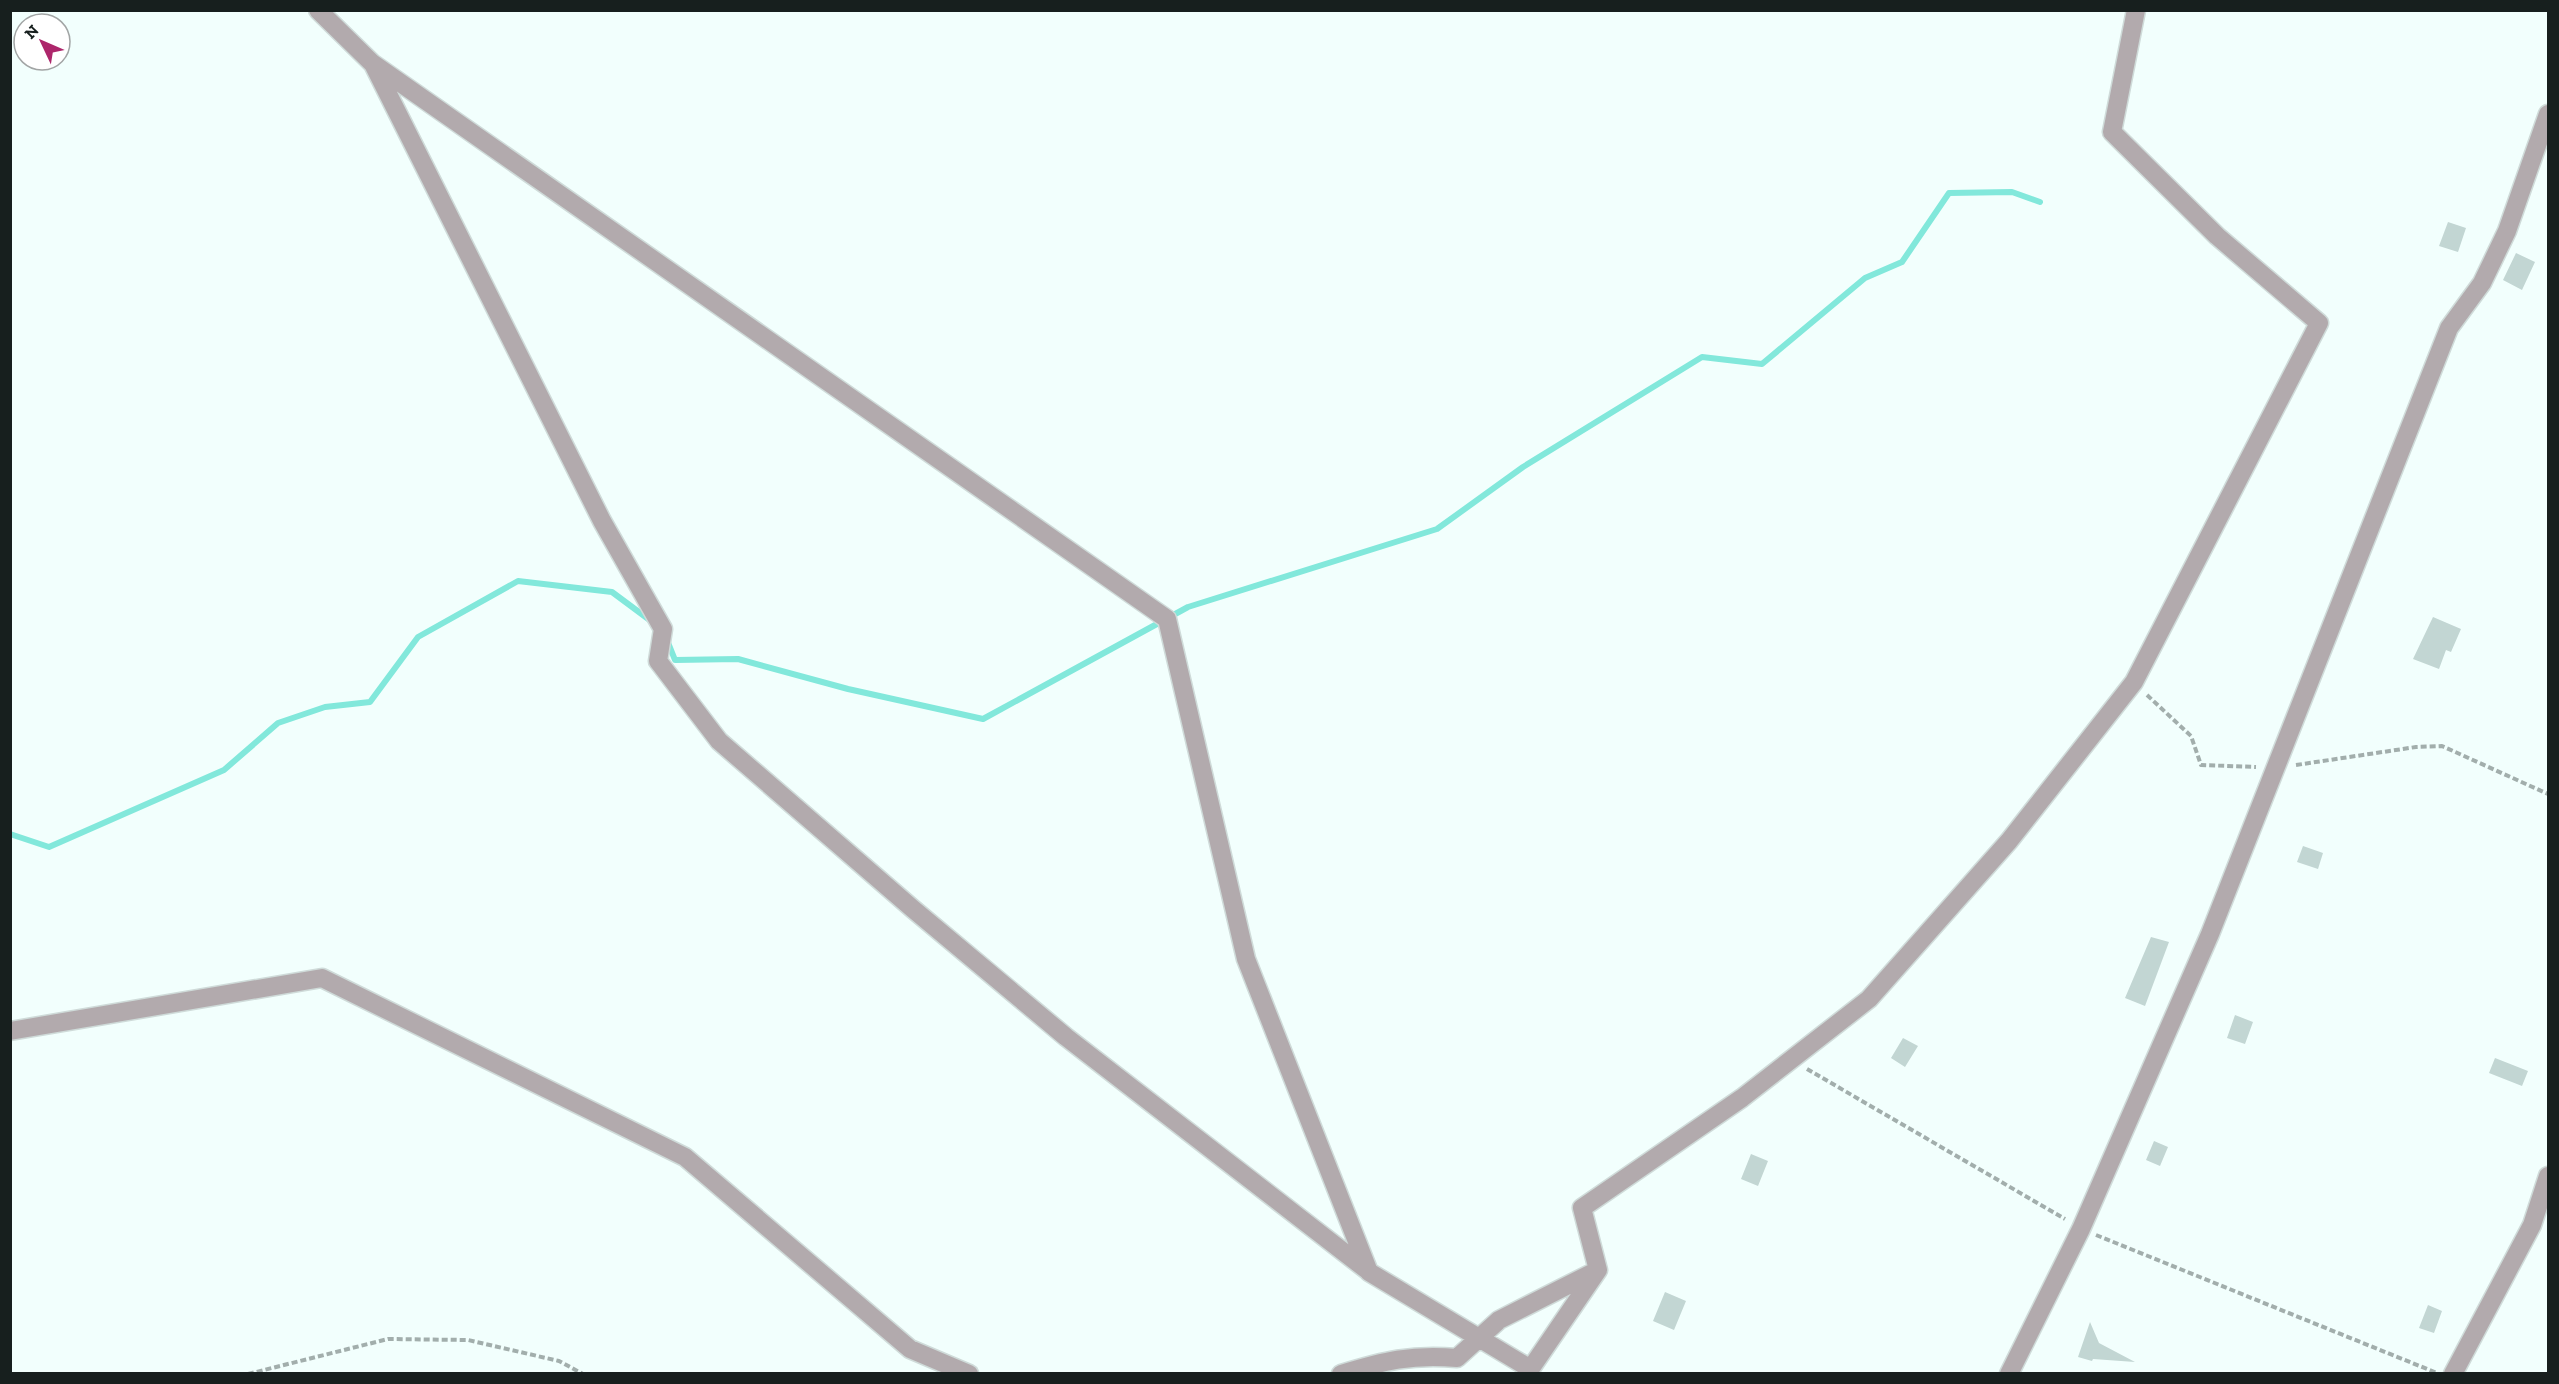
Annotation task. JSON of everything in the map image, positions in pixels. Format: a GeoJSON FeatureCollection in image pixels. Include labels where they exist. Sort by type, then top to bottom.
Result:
{"type":"FeatureCollection","features":[{"type":"Feature","properties":{"kind":"street"},"geometry":{"type":"LineString","coordinates":[[318,10],[372,63],[1167,619],[1246,959],[1369,1272]]}},
{"type":"Feature","properties":{"kind":"street"},"geometry":{"type":"LineString","coordinates":[[372,63],[602,521],[663,629],[658,661],[719,741],[1066,1037],[1369,1272],[1479,1338],[1528,1371],[1598,1270],[1582,1208],[1742,1098],[1869,999],[2010,841],[2134,682],[2319,323],[2217,236],[2112,132],[2136,10]]}},
{"type":"Feature","properties":{"kind":"street"},"geometry":{"type":"LineString","coordinates":[[2009,1374],[2081,1229],[2210,934],[2449,328],[2482,283],[2507,231],[2548,114]]}},
{"type":"Feature","properties":{"kind":"street"},"geometry":{"type":"LineString","coordinates":[[10,1031],[322,978],[685,1157],[910,1349],[969,1374]]}},
{"type":"Feature","properties":{"kind":"street"},"geometry":{"type":"LineString","coordinates":[[2453,1374],[2532,1225],[2548,1176]]}},
{"type":"Feature","properties":{"kind":"street"},"geometry":{"type":"LineString","coordinates":[[1341,1374],[1385,1360],[1422,1355],[1457,1358],[1499,1320],[1598,1270]]}},
{"type":"Feature","properties":{"kind":"path"},"geometry":{"type":"LineString","coordinates":[[2134,682],[2191,736],[2201,765],[2276,768],[2416,747],[2442,746],[2548,794]]}},
{"type":"Feature","properties":{"kind":"path"},"geometry":{"type":"LineString","coordinates":[[1791,1060],[2081,1229],[2439,1374]]}},
{"type":"Feature","properties":{"kind":"path"},"geometry":{"type":"LineString","coordinates":[[248,1374],[388,1339],[468,1340],[559,1361],[583,1374]]}},
{"type":"Feature","properties":{"kind":"building"},"geometry":{"type":"Polygon","coordinates":[[[2448,222],[2466,228],[2458,252],[2439,246],[2448,222]]]}},
{"type":"Feature","properties":{"kind":"building"},"geometry":{"type":"Polygon","coordinates":[[[2516,253],[2535,262],[2522,290],[2503,280],[2516,253]]]}},
{"type":"Feature","properties":{"kind":"building"},"geometry":{"type":"Polygon","coordinates":[[[2433,617],[2461,629],[2451,652],[2446,650],[2439,669],[2413,659],[2433,617]]]}},
{"type":"Feature","properties":{"kind":"building"},"geometry":{"type":"Polygon","coordinates":[[[2303,846],[2323,853],[2318,869],[2297,862],[2303,846]]]}},
{"type":"Feature","properties":{"kind":"building"},"geometry":{"type":"Polygon","coordinates":[[[2151,937],[2169,942],[2145,1006],[2125,998],[2151,937]]]}},
{"type":"Feature","properties":{"kind":"building"},"geometry":{"type":"Polygon","coordinates":[[[2235,1015],[2253,1022],[2245,1044],[2227,1038],[2235,1015]]]}},
{"type":"Feature","properties":{"kind":"building"},"geometry":{"type":"Polygon","coordinates":[[[1903,1038],[1918,1046],[1905,1067],[1891,1058],[1903,1038]]]}},
{"type":"Feature","properties":{"kind":"building"},"geometry":{"type":"Polygon","coordinates":[[[2495,1058],[2528,1071],[2522,1086],[2489,1073],[2495,1058]]]}},
{"type":"Feature","properties":{"kind":"building"},"geometry":{"type":"Polygon","coordinates":[[[2154,1141],[2168,1147],[2160,1166],[2146,1160],[2154,1141]]]}},
{"type":"Feature","properties":{"kind":"building"},"geometry":{"type":"Polygon","coordinates":[[[1751,1154],[1768,1161],[1758,1186],[1741,1179],[1751,1154]]]}},
{"type":"Feature","properties":{"kind":"building"},"geometry":{"type":"Polygon","coordinates":[[[1665,1292],[1686,1301],[1674,1330],[1653,1321],[1665,1292]]]}},
{"type":"Feature","properties":{"kind":"building"},"geometry":{"type":"Polygon","coordinates":[[[2428,1305],[2442,1311],[2434,1333],[2419,1328],[2428,1305]]]}},
{"type":"Feature","properties":{"kind":"building"},"geometry":{"type":"Polygon","coordinates":[[[2090,1322],[2099,1343],[2135,1362],[2093,1359],[2092,1361],[2078,1357],[2090,1322]]]}},
{"type":"Feature","properties":{"kind":"waterway"},"geometry":{"type":"LineString","coordinates":[[667,640],[675,660],[738,659],[848,689],[983,719],[1188,607],[1437,529],[1523,467],[1702,357],[1762,364],[1865,278],[1902,262],[1949,193],[2012,192],[2040,202]]}},
{"type":"Feature","properties":{"kind":"waterway"},"geometry":{"type":"LineString","coordinates":[[10,834],[49,847],[224,770],[278,723],[325,707],[370,702],[418,637],[518,581],[612,592],[651,621]]}}]}
